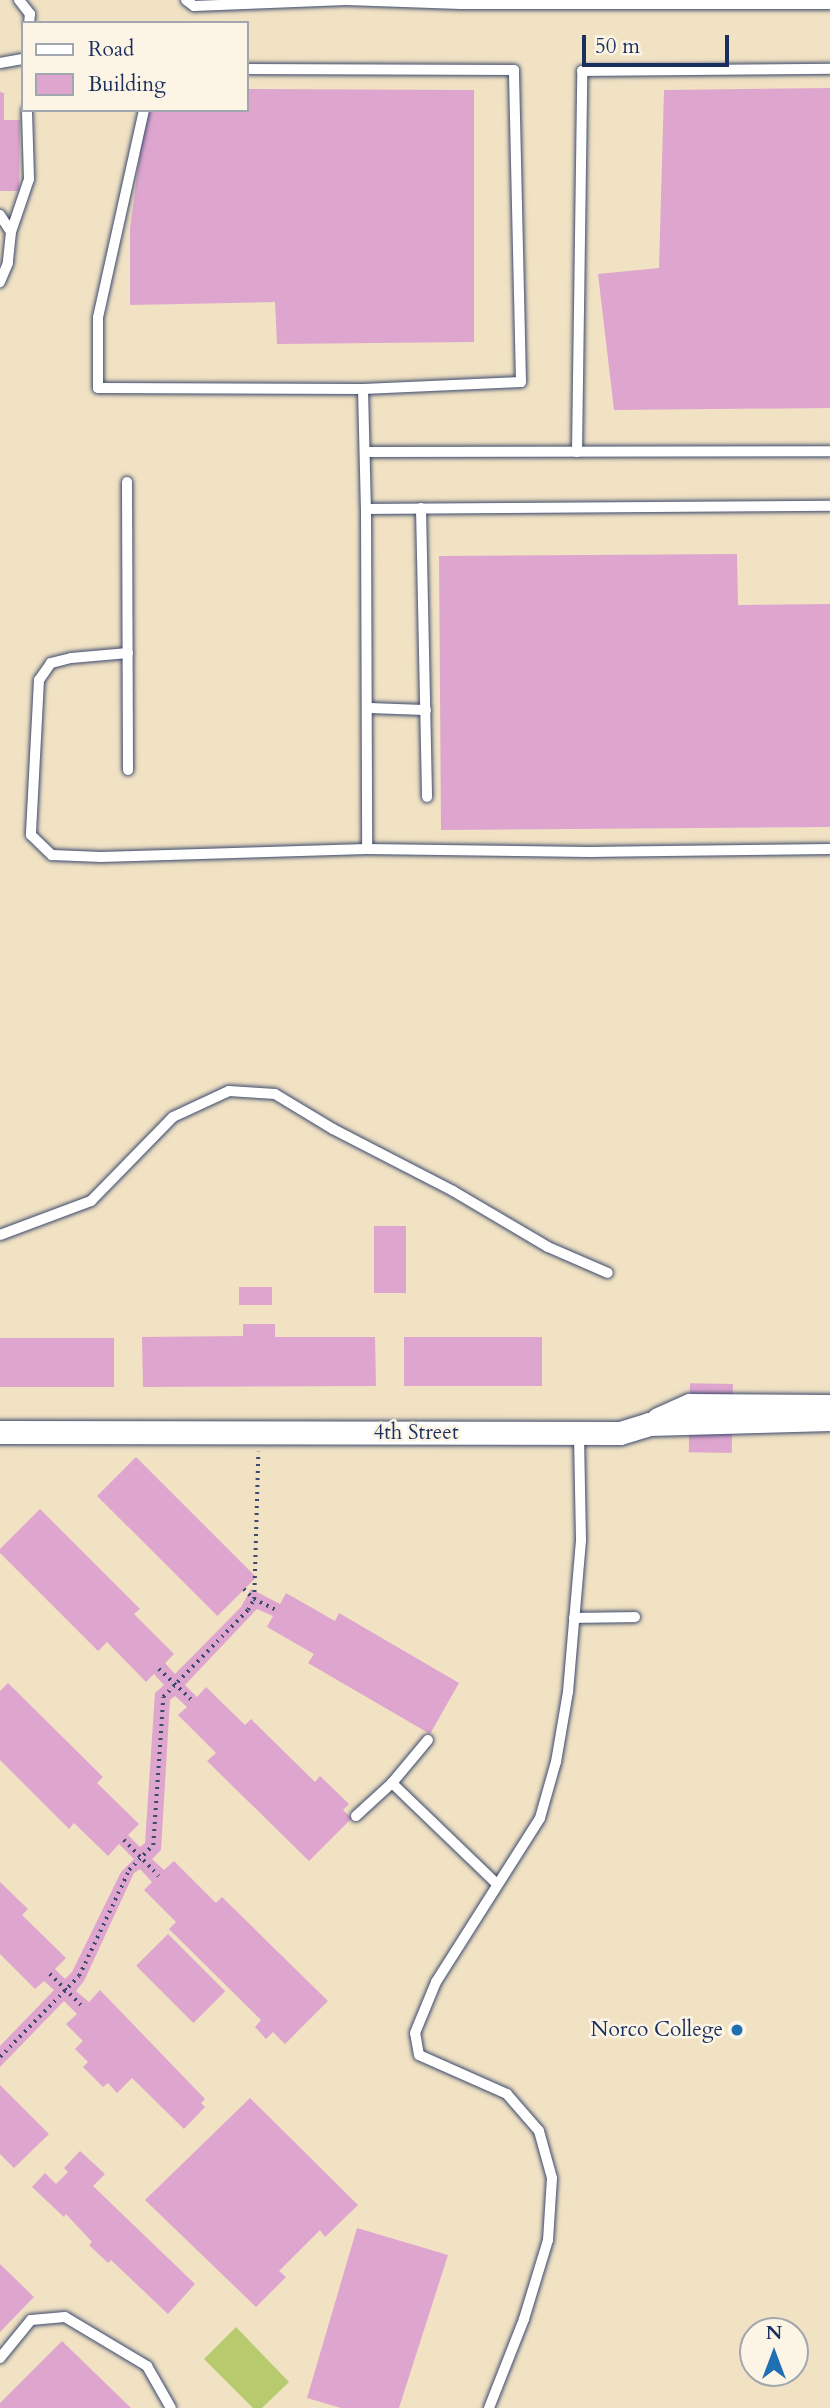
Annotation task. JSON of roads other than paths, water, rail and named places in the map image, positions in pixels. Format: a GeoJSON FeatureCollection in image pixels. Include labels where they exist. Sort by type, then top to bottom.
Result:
{"type":"FeatureCollection","features":[{"type":"Feature","properties":{"kind":"street"},"geometry":{"type":"LineString","coordinates":[[649,1424],[690,1405],[830,1406]]}},
{"type":"Feature","properties":{"kind":"street","name":"4th Street"},"geometry":{"type":"LineString","coordinates":[[0,1432],[620,1433],[649,1424],[830,1419]]}},
{"type":"Feature","properties":{"kind":"street"},"geometry":{"type":"LineString","coordinates":[[620,1433],[710,1436],[830,1433]]}},
{"type":"Feature","properties":{"kind":"lane"},"geometry":{"type":"LineString","coordinates":[[19,0],[30,14],[29,21]]}},
{"type":"Feature","properties":{"kind":"lane"},"geometry":{"type":"LineString","coordinates":[[186,0],[194,6],[346,0],[461,4],[647,2],[830,5]]}},
{"type":"Feature","properties":{"kind":"lane"},"geometry":{"type":"LineString","coordinates":[[0,63],[21,59]]}},
{"type":"Feature","properties":{"kind":"lane"},"geometry":{"type":"LineString","coordinates":[[144,112],[98,318],[98,388],[362,389],[521,382],[514,70],[248,69]]}},
{"type":"Feature","properties":{"kind":"lane"},"geometry":{"type":"LineString","coordinates":[[577,452],[582,71],[830,69]]}},
{"type":"Feature","properties":{"kind":"lane"},"geometry":{"type":"LineString","coordinates":[[0,282],[8,263],[10,232],[29,179],[27,112]]}},
{"type":"Feature","properties":{"kind":"lane"},"geometry":{"type":"LineString","coordinates":[[0,215],[10,232]]}},
{"type":"Feature","properties":{"kind":"lane"},"geometry":{"type":"LineString","coordinates":[[362,389],[366,509],[367,849]]}},
{"type":"Feature","properties":{"kind":"lane"},"geometry":{"type":"LineString","coordinates":[[365,453],[830,451]]}},
{"type":"Feature","properties":{"kind":"lane"},"geometry":{"type":"LineString","coordinates":[[127,482],[128,770]]}},
{"type":"Feature","properties":{"kind":"lane"},"geometry":{"type":"LineString","coordinates":[[366,509],[830,506]]}},
{"type":"Feature","properties":{"kind":"lane"},"geometry":{"type":"LineString","coordinates":[[421,508],[427,797]]}},
{"type":"Feature","properties":{"kind":"lane"},"geometry":{"type":"LineString","coordinates":[[128,653],[71,658],[51,663],[38,680],[31,835],[52,855],[101,857],[367,849],[590,852],[830,849]]}},
{"type":"Feature","properties":{"kind":"lane"},"geometry":{"type":"LineString","coordinates":[[368,708],[425,709]]}},
{"type":"Feature","properties":{"kind":"lane"},"geometry":{"type":"LineString","coordinates":[[0,1236],[92,1201],[173,1117],[229,1091],[275,1094],[333,1129],[453,1191],[548,1247],[608,1273]]}},
{"type":"Feature","properties":{"kind":"lane"},"geometry":{"type":"LineString","coordinates":[[489,2408],[524,2319],[548,2240],[552,2178],[539,2131],[507,2094],[419,2055],[415,2033],[436,1982],[540,1818],[556,1762],[568,1692],[581,1540],[579,1433]]}},
{"type":"Feature","properties":{"kind":"lane"},"geometry":{"type":"LineString","coordinates":[[574,1618],[635,1617]]}},
{"type":"Feature","properties":{"kind":"lane"},"geometry":{"type":"LineString","coordinates":[[356,1816],[392,1783],[428,1740]]}},
{"type":"Feature","properties":{"kind":"lane"},"geometry":{"type":"LineString","coordinates":[[392,1783],[498,1884]]}},
{"type":"Feature","properties":{"kind":"lane"},"geometry":{"type":"LineString","coordinates":[[0,2358],[31,2320],[65,2317],[147,2366],[171,2408]]}},
{"type":"Feature","properties":{"kind":"place","name":"Norco College"},"geometry":{"type":"Point","coordinates":[737,2030]}}]}
